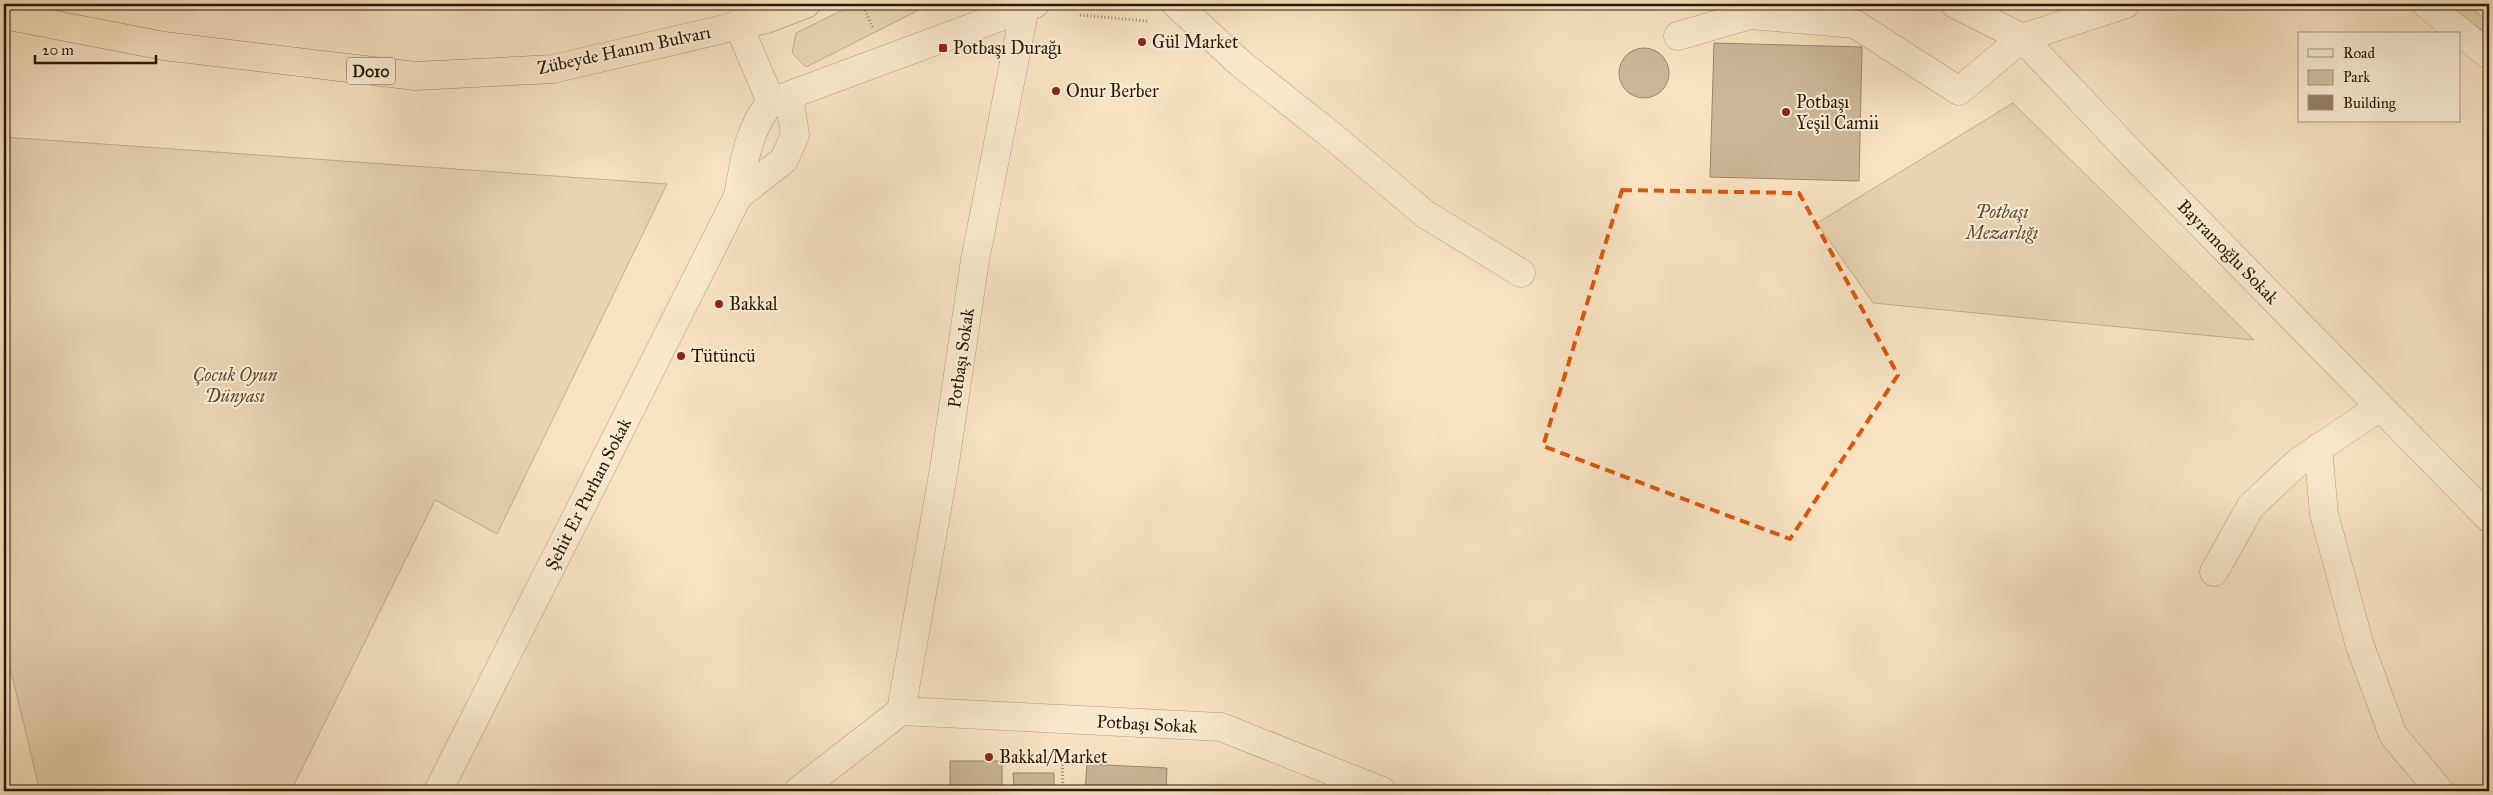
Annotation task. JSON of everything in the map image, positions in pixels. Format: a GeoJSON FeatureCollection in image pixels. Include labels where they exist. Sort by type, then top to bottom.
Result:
{"type":"FeatureCollection","features":[{"type":"Feature","properties":{"kind":"highway","name":"Zübeyde Hanım Bulvarı"},"geometry":{"type":"LineString","coordinates":[[4,15],[164,46],[415,76],[552,69],[736,14],[767,19],[806,4]]}},
{"type":"Feature","properties":{"kind":"street"},"geometry":{"type":"LineString","coordinates":[[1176,4],[1240,63],[1331,134],[1425,214],[1521,273]]}},
{"type":"Feature","properties":{"kind":"street","name":"Bayramoğlu Sokak"},"geometry":{"type":"LineString","coordinates":[[1955,4],[2022,38],[2134,156],[2489,518]]}},
{"type":"Feature","properties":{"kind":"street"},"geometry":{"type":"LineString","coordinates":[[1678,36],[1750,16],[1855,24],[1959,91],[2022,38],[2126,4]]}},
{"type":"Feature","properties":{"kind":"street"},"geometry":{"type":"LineString","coordinates":[[2426,4],[2489,55]]}},
{"type":"Feature","properties":{"kind":"street"},"geometry":{"type":"LineString","coordinates":[[736,14],[780,99],[1030,5]]}},
{"type":"Feature","properties":{"kind":"street","name":"Potbaşı Sokak"},"geometry":{"type":"LineString","coordinates":[[1030,5],[975,260],[944,469],[901,711],[1220,727],[1382,791]]}},
{"type":"Feature","properties":{"kind":"street","name":"Şehit Er Purhan Sokak"},"geometry":{"type":"LineString","coordinates":[[438,791],[738,196],[746,151],[760,115],[780,99],[795,135],[784,160],[738,196]]}},
{"type":"Feature","properties":{"kind":"street"},"geometry":{"type":"LineString","coordinates":[[2214,572],[2251,506],[2298,462],[2380,407]]}},
{"type":"Feature","properties":{"kind":"street"},"geometry":{"type":"LineString","coordinates":[[2318,448],[2324,514],[2360,646],[2393,735],[2440,791]]}},
{"type":"Feature","properties":{"kind":"street"},"geometry":{"type":"LineString","coordinates":[[798,791],[901,711]]}},
{"type":"Feature","properties":{"kind":"path"},"geometry":{"type":"LineString","coordinates":[[1080,15],[1154,21]]}},
{"type":"Feature","properties":{"kind":"highlighted area"},"geometry":{"type":"Polygon","coordinates":[[[1622,190],[1799,193],[1898,375],[1790,539],[1543,446],[1622,190]]]}},
{"type":"Feature","properties":{"kind":"green space"},"geometry":{"type":"Polygon","coordinates":[[[855,4],[931,4],[806,67],[792,53],[796,33],[855,4]]]}},
{"type":"Feature","properties":{"kind":"green space"},"geometry":{"type":"Polygon","coordinates":[[[2439,4],[2466,4],[2489,22],[2489,34],[2439,4]]]}},
{"type":"Feature","properties":{"kind":"green space","name":"Potbaşı Mezarlığı"},"geometry":{"type":"Polygon","coordinates":[[[2013,103],[2254,340],[1873,303],[1817,223],[2013,103]]]}},
{"type":"Feature","properties":{"kind":"green space","name":"Çocuk Oyun Dünyası"},"geometry":{"type":"Polygon","coordinates":[[[4,137],[667,184],[497,534],[435,500],[291,791],[40,791],[4,643],[4,137]]]}},
{"type":"Feature","properties":{"kind":"building","name":"Potbaşı Yeşil Camii"},"geometry":{"type":"Polygon","coordinates":[[[1714,43],[1862,47],[1859,181],[1710,177],[1714,43]]]}},
{"type":"Feature","properties":{"kind":"building"},"geometry":{"type":"Polygon","coordinates":[[[1639,48],[1649,48],[1662,55],[1669,68],[1669,78],[1662,91],[1649,98],[1639,98],[1630,94],[1623,87],[1619,78],[1619,68],[1623,59],[1630,52],[1639,48]]]}},
{"type":"Feature","properties":{"kind":"building"},"geometry":{"type":"Polygon","coordinates":[[[950,761],[1002,761],[1002,791],[950,791],[950,761]]]}},
{"type":"Feature","properties":{"kind":"building"},"geometry":{"type":"Polygon","coordinates":[[[1087,764],[1167,768],[1166,791],[1085,791],[1087,764]]]}},
{"type":"Feature","properties":{"kind":"building"},"geometry":{"type":"Polygon","coordinates":[[[1013,773],[1054,773],[1054,791],[1014,791],[1013,773]]]}},
{"type":"Feature","properties":{"kind":"place","name":"Gül Market"},"geometry":{"type":"Point","coordinates":[1142,42]}},
{"type":"Feature","properties":{"kind":"place","name":"Potbaşı Durağı"},"geometry":{"type":"Point","coordinates":[943,48]}},
{"type":"Feature","properties":{"kind":"place","name":"Onur Berber"},"geometry":{"type":"Point","coordinates":[1056,91]}},
{"type":"Feature","properties":{"kind":"place","name":"Potbaşı Yeşil Camii"},"geometry":{"type":"Point","coordinates":[1786,112]}},
{"type":"Feature","properties":{"kind":"place","name":"Bakkal"},"geometry":{"type":"Point","coordinates":[719,304]}},
{"type":"Feature","properties":{"kind":"place","name":"Tütüncü"},"geometry":{"type":"Point","coordinates":[681,356]}},
{"type":"Feature","properties":{"kind":"place","name":"Bakkal/Market"},"geometry":{"type":"Point","coordinates":[989,757]}}]}
